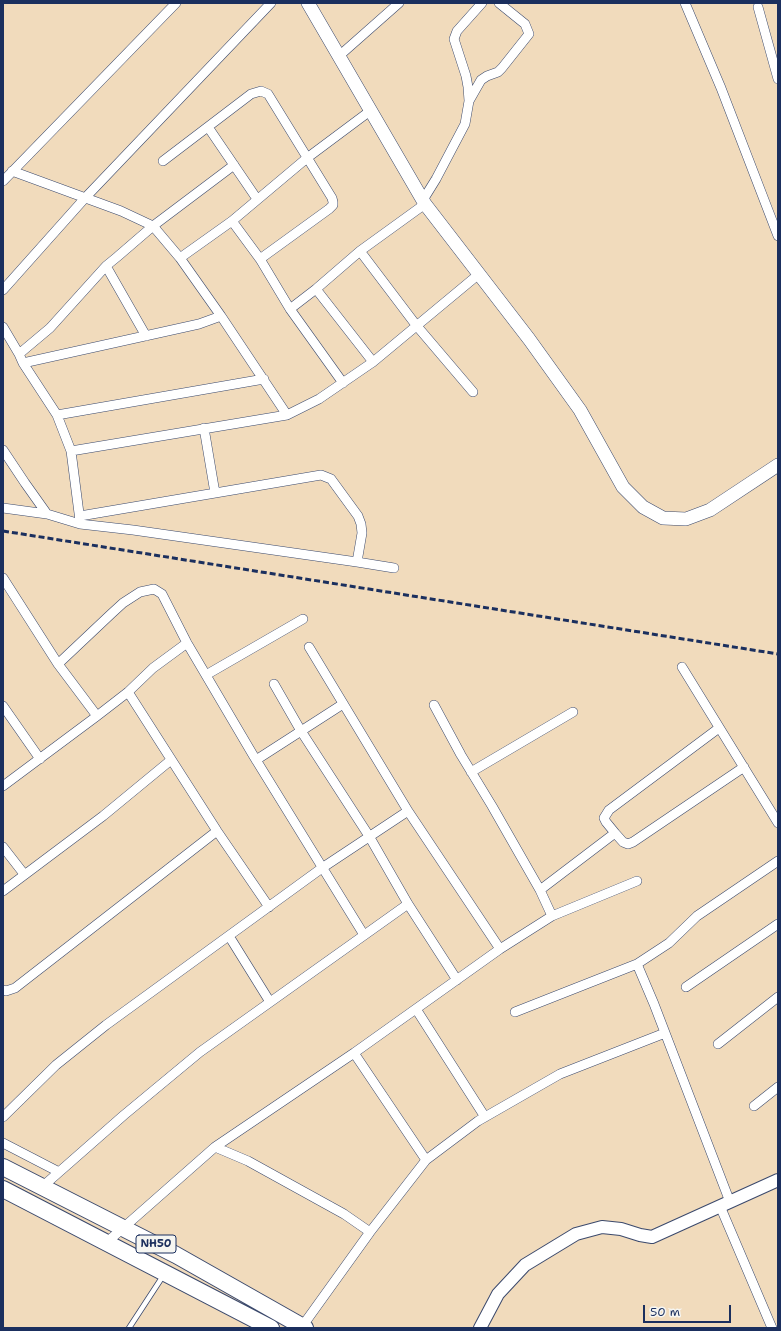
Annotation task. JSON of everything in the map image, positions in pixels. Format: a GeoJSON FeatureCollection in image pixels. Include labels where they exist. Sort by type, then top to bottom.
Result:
{"type":"FeatureCollection","features":[{"type":"Feature","properties":{"kind":"highway","name":"NH50"},"geometry":{"type":"LineString","coordinates":[[3,1167],[176,1255],[303,1327]]}},
{"type":"Feature","properties":{"kind":"highway","name":"NH50"},"geometry":{"type":"LineString","coordinates":[[3,1189],[165,1273],[263,1326]]}},
{"type":"Feature","properties":{"kind":"main road"},"geometry":{"type":"LineString","coordinates":[[308,3],[424,202],[580,410],[623,487],[643,507],[663,518],[686,519],[710,510],[778,465]]}},
{"type":"Feature","properties":{"kind":"street"},"geometry":{"type":"LineString","coordinates":[[3,181],[176,3]]}},
{"type":"Feature","properties":{"kind":"street"},"geometry":{"type":"LineString","coordinates":[[3,290],[85,198],[271,3]]}},
{"type":"Feature","properties":{"kind":"street"},"geometry":{"type":"LineString","coordinates":[[339,56],[399,3]]}},
{"type":"Feature","properties":{"kind":"street"},"geometry":{"type":"LineString","coordinates":[[290,309],[316,290],[360,251],[424,202],[465,124],[469,101],[466,76],[454,39],[457,31],[482,3]]}},
{"type":"Feature","properties":{"kind":"street"},"geometry":{"type":"LineString","coordinates":[[469,101],[482,80],[487,76],[498,72],[529,34],[525,24],[499,3]]}},
{"type":"Feature","properties":{"kind":"street"},"geometry":{"type":"LineString","coordinates":[[685,3],[721,88],[778,236]]}},
{"type":"Feature","properties":{"kind":"street"},"geometry":{"type":"LineString","coordinates":[[758,7],[778,79]]}},
{"type":"Feature","properties":{"kind":"street"},"geometry":{"type":"LineString","coordinates":[[163,161],[251,94],[261,91],[268,94],[332,198],[333,205],[260,259]]}},
{"type":"Feature","properties":{"kind":"street"},"geometry":{"type":"LineString","coordinates":[[180,258],[232,221],[307,158],[370,111]]}},
{"type":"Feature","properties":{"kind":"street"},"geometry":{"type":"LineString","coordinates":[[208,127],[257,199]]}},
{"type":"Feature","properties":{"kind":"street"},"geometry":{"type":"LineString","coordinates":[[19,354],[50,328],[106,266],[153,226],[234,165]]}},
{"type":"Feature","properties":{"kind":"street"},"geometry":{"type":"LineString","coordinates":[[12,171],[121,211],[153,226],[180,258],[264,379],[287,415]]}},
{"type":"Feature","properties":{"kind":"street"},"geometry":{"type":"LineString","coordinates":[[232,221],[260,259],[290,309],[343,382]]}},
{"type":"Feature","properties":{"kind":"street"},"geometry":{"type":"LineString","coordinates":[[360,251],[416,325],[473,392]]}},
{"type":"Feature","properties":{"kind":"street"},"geometry":{"type":"LineString","coordinates":[[106,266],[146,336]]}},
{"type":"Feature","properties":{"kind":"street"},"geometry":{"type":"LineString","coordinates":[[71,451],[287,415],[319,399],[373,362],[479,274]]}},
{"type":"Feature","properties":{"kind":"street"},"geometry":{"type":"LineString","coordinates":[[316,290],[373,362]]}},
{"type":"Feature","properties":{"kind":"street"},"geometry":{"type":"LineString","coordinates":[[23,363],[199,324],[221,316]]}},
{"type":"Feature","properties":{"kind":"street"},"geometry":{"type":"LineString","coordinates":[[3,327],[23,363],[57,415],[71,451],[80,520]]}},
{"type":"Feature","properties":{"kind":"street"},"geometry":{"type":"LineString","coordinates":[[57,415],[264,379]]}},
{"type":"Feature","properties":{"kind":"street"},"geometry":{"type":"LineString","coordinates":[[204,428],[215,493]]}},
{"type":"Feature","properties":{"kind":"street"},"geometry":{"type":"LineString","coordinates":[[3,450],[47,514]]}},
{"type":"Feature","properties":{"kind":"street"},"geometry":{"type":"LineString","coordinates":[[80,520],[215,493],[321,475],[331,479],[358,516],[362,533],[357,562]]}},
{"type":"Feature","properties":{"kind":"street"},"geometry":{"type":"LineString","coordinates":[[3,508],[47,514],[133,530],[394,568]]}},
{"type":"Feature","properties":{"kind":"street"},"geometry":{"type":"LineString","coordinates":[[3,578],[58,664],[97,716]]}},
{"type":"Feature","properties":{"kind":"street"},"geometry":{"type":"LineString","coordinates":[[58,664],[123,603],[140,592],[154,589],[162,594],[206,675],[256,760],[364,935]]}},
{"type":"Feature","properties":{"kind":"street"},"geometry":{"type":"LineString","coordinates":[[206,675],[303,619]]}},
{"type":"Feature","properties":{"kind":"street"},"geometry":{"type":"LineString","coordinates":[[3,786],[40,760],[97,716],[128,692],[153,668],[188,643]]}},
{"type":"Feature","properties":{"kind":"street"},"geometry":{"type":"LineString","coordinates":[[309,647],[408,811],[500,949]]}},
{"type":"Feature","properties":{"kind":"street"},"geometry":{"type":"LineString","coordinates":[[682,667],[778,823]]}},
{"type":"Feature","properties":{"kind":"street"},"geometry":{"type":"LineString","coordinates":[[274,684],[301,731],[369,836],[408,904],[456,980]]}},
{"type":"Feature","properties":{"kind":"street"},"geometry":{"type":"LineString","coordinates":[[128,692],[217,831],[269,907]]}},
{"type":"Feature","properties":{"kind":"street"},"geometry":{"type":"LineString","coordinates":[[256,760],[343,704]]}},
{"type":"Feature","properties":{"kind":"street"},"geometry":{"type":"LineString","coordinates":[[434,705],[461,755],[540,890],[552,916]]}},
{"type":"Feature","properties":{"kind":"street"},"geometry":{"type":"LineString","coordinates":[[3,706],[40,760]]}},
{"type":"Feature","properties":{"kind":"street"},"geometry":{"type":"LineString","coordinates":[[471,772],[573,712]]}},
{"type":"Feature","properties":{"kind":"street"},"geometry":{"type":"LineString","coordinates":[[719,728],[609,810],[604,818],[606,822],[623,842],[628,844],[744,767]]}},
{"type":"Feature","properties":{"kind":"street"},"geometry":{"type":"LineString","coordinates":[[3,891],[104,816],[171,760]]}},
{"type":"Feature","properties":{"kind":"street"},"geometry":{"type":"LineString","coordinates":[[3,1117],[56,1065],[93,1035],[322,868],[408,811]]}},
{"type":"Feature","properties":{"kind":"street"},"geometry":{"type":"LineString","coordinates":[[3,990],[6,991],[15,988],[217,831]]}},
{"type":"Feature","properties":{"kind":"street"},"geometry":{"type":"LineString","coordinates":[[540,890],[615,833]]}},
{"type":"Feature","properties":{"kind":"street"},"geometry":{"type":"LineString","coordinates":[[3,847],[24,874]]}},
{"type":"Feature","properties":{"kind":"street"},"geometry":{"type":"LineString","coordinates":[[515,1012],[637,964],[669,943],[697,916],[778,861]]}},
{"type":"Feature","properties":{"kind":"street"},"geometry":{"type":"LineString","coordinates":[[106,1243],[215,1148],[354,1053],[500,949],[552,916],[637,881]]}},
{"type":"Feature","properties":{"kind":"street"},"geometry":{"type":"LineString","coordinates":[[42,1187],[124,1115],[200,1052],[408,904]]}},
{"type":"Feature","properties":{"kind":"street"},"geometry":{"type":"LineString","coordinates":[[686,987],[778,924]]}},
{"type":"Feature","properties":{"kind":"street"},"geometry":{"type":"LineString","coordinates":[[229,936],[270,1002]]}},
{"type":"Feature","properties":{"kind":"street"},"geometry":{"type":"LineString","coordinates":[[637,964],[665,1033],[725,1204],[772,1328]]}},
{"type":"Feature","properties":{"kind":"street"},"geometry":{"type":"LineString","coordinates":[[718,1044],[778,997]]}},
{"type":"Feature","properties":{"kind":"street"},"geometry":{"type":"LineString","coordinates":[[416,1009],[485,1117]]}},
{"type":"Feature","properties":{"kind":"street"},"geometry":{"type":"LineString","coordinates":[[303,1327],[370,1232],[426,1160],[485,1117],[560,1074],[665,1033]]}},
{"type":"Feature","properties":{"kind":"street"},"geometry":{"type":"LineString","coordinates":[[354,1053],[426,1160]]}},
{"type":"Feature","properties":{"kind":"street"},"geometry":{"type":"LineString","coordinates":[[754,1106],[778,1088]]}},
{"type":"Feature","properties":{"kind":"street"},"geometry":{"type":"LineString","coordinates":[[3,1143],[59,1172]]}},
{"type":"Feature","properties":{"kind":"street"},"geometry":{"type":"LineString","coordinates":[[215,1148],[248,1161],[344,1214],[370,1232]]}},
{"type":"Feature","properties":{"kind":"street"},"geometry":{"type":"LineString","coordinates":[[480,1328],[498,1294],[525,1265],[576,1234],[602,1227],[621,1229],[652,1237],[778,1180]]}},
{"type":"Feature","properties":{"kind":"lane"},"geometry":{"type":"LineString","coordinates":[[129,1328],[165,1273]]}},
{"type":"Feature","properties":{"kind":"railway"},"geometry":{"type":"LineString","coordinates":[[3,531],[778,654]]}}]}
